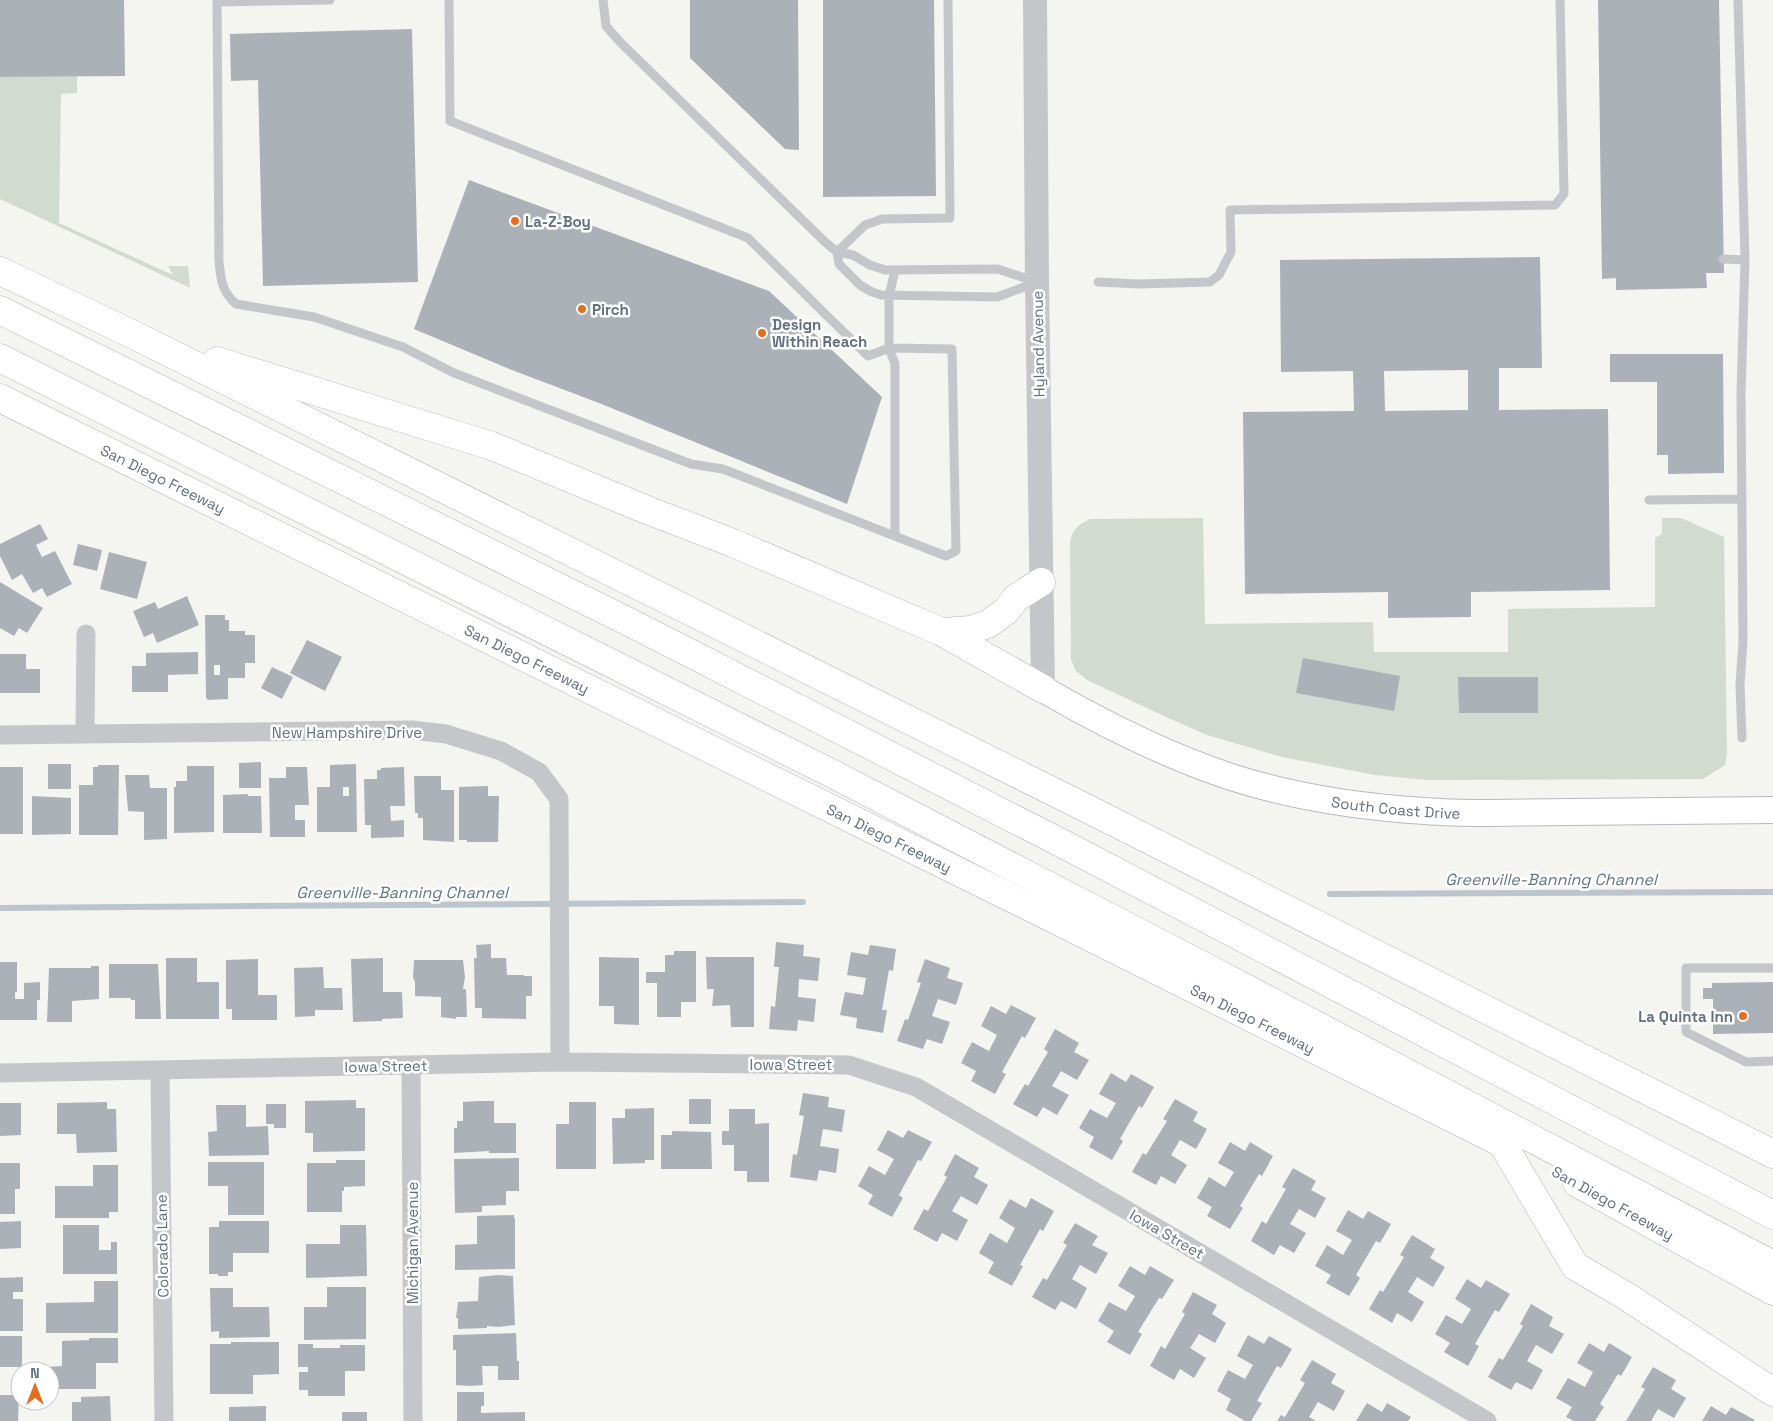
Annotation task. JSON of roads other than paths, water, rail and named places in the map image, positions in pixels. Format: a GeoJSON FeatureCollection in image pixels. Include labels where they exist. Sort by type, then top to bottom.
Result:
{"type":"FeatureCollection","features":[{"type":"Feature","properties":{"kind":"highway"},"geometry":{"type":"LineString","coordinates":[[0,271],[138,337],[1060,795],[1768,1150]]}},
{"type":"Feature","properties":{"kind":"highway"},"geometry":{"type":"LineString","coordinates":[[0,310],[626,620],[1232,931],[1773,1215]]}},
{"type":"Feature","properties":{"kind":"highway"},"geometry":{"type":"LineString","coordinates":[[138,337],[492,446],[733,543],[942,632],[1043,689]]}},
{"type":"Feature","properties":{"kind":"highway"},"geometry":{"type":"LineString","coordinates":[[0,358],[833,774],[1204,966],[1773,1265]]}},
{"type":"Feature","properties":{"kind":"highway","name":"San Diego Freeway"},"geometry":{"type":"LineString","coordinates":[[0,398],[321,555],[1502,1143],[1773,1291]]}},
{"type":"Feature","properties":{"kind":"highway"},"geometry":{"type":"LineString","coordinates":[[942,632],[970,630],[988,624],[1006,611],[1016,598],[1041,582]]}},
{"type":"Feature","properties":{"kind":"highway"},"geometry":{"type":"LineString","coordinates":[[1502,1143],[1575,1266],[1626,1296],[1773,1392]]}},
{"type":"Feature","properties":{"kind":"main road","name":"South Coast Drive"},"geometry":{"type":"LineString","coordinates":[[1043,689],[1080,711],[1151,746],[1192,763],[1263,786],[1369,806],[1426,812],[1494,813],[1773,810]]}},
{"type":"Feature","properties":{"kind":"street","name":"Hyland Avenue"},"geometry":{"type":"LineString","coordinates":[[1035,0],[1043,689]]}},
{"type":"Feature","properties":{"kind":"street"},"geometry":{"type":"LineString","coordinates":[[85,733],[86,634]]}},
{"type":"Feature","properties":{"kind":"street","name":"New Hampshire Drive"},"geometry":{"type":"LineString","coordinates":[[0,735],[412,730],[446,734],[501,751],[539,772],[559,799],[560,1062]]}},
{"type":"Feature","properties":{"kind":"street","name":"Iowa Street"},"geometry":{"type":"LineString","coordinates":[[0,1073],[560,1062],[849,1065],[916,1087],[1487,1421]]}},
{"type":"Feature","properties":{"kind":"street","name":"Michigan Avenue"},"geometry":{"type":"LineString","coordinates":[[411,1065],[413,1421]]}},
{"type":"Feature","properties":{"kind":"street","name":"Colorado Lane"},"geometry":{"type":"LineString","coordinates":[[160,1070],[164,1421]]}},
{"type":"Feature","properties":{"kind":"lane"},"geometry":{"type":"LineString","coordinates":[[330,0],[217,1],[219,260],[221,284],[228,297],[236,304],[314,317],[403,347],[454,373],[691,464],[723,469],[946,556],[956,551],[952,349],[889,348],[868,356],[748,238],[450,121],[449,0]]}},
{"type":"Feature","properties":{"kind":"lane"},"geometry":{"type":"LineString","coordinates":[[602,0],[606,26],[620,42],[837,252],[853,255],[878,268],[895,270],[998,269],[1037,282]]}},
{"type":"Feature","properties":{"kind":"lane"},"geometry":{"type":"LineString","coordinates":[[837,252],[864,225],[882,219],[950,218],[948,0]]}},
{"type":"Feature","properties":{"kind":"lane"},"geometry":{"type":"LineString","coordinates":[[1098,282],[1138,284],[1210,282],[1220,275],[1231,252],[1230,210],[1556,205],[1564,194],[1560,0]]}},
{"type":"Feature","properties":{"kind":"lane"},"geometry":{"type":"LineString","coordinates":[[1738,0],[1745,260],[1741,394],[1743,642],[1740,685],[1742,738]]}},
{"type":"Feature","properties":{"kind":"lane"},"geometry":{"type":"LineString","coordinates":[[837,252],[839,264],[860,285],[872,292],[889,296],[997,297],[1037,282]]}},
{"type":"Feature","properties":{"kind":"lane"},"geometry":{"type":"LineString","coordinates":[[1723,259],[1745,260]]}},
{"type":"Feature","properties":{"kind":"lane"},"geometry":{"type":"LineString","coordinates":[[895,270],[889,296],[889,348],[895,364],[895,536]]}},
{"type":"Feature","properties":{"kind":"lane"},"geometry":{"type":"LineString","coordinates":[[1649,500],[1742,499]]}},
{"type":"Feature","properties":{"kind":"lane"},"geometry":{"type":"LineString","coordinates":[[1773,968],[1686,968],[1686,1032],[1746,1062],[1773,1062]]}},
{"type":"Feature","properties":{"kind":"waterway","name":"Greenville-Banning Channel"},"geometry":{"type":"LineString","coordinates":[[1330,894],[1773,892]]}},
{"type":"Feature","properties":{"kind":"waterway","name":"Greenville-Banning Channel"},"geometry":{"type":"LineString","coordinates":[[0,908],[803,902]]}},
{"type":"Feature","properties":{"kind":"place","name":"La-Z-Boy"},"geometry":{"type":"Point","coordinates":[515,221]}},
{"type":"Feature","properties":{"kind":"place","name":"Pirch"},"geometry":{"type":"Point","coordinates":[582,309]}},
{"type":"Feature","properties":{"kind":"place","name":"Design Within Reach"},"geometry":{"type":"Point","coordinates":[762,333]}},
{"type":"Feature","properties":{"kind":"place","name":"La Quinta Inn"},"geometry":{"type":"Point","coordinates":[1743,1016]}}]}
